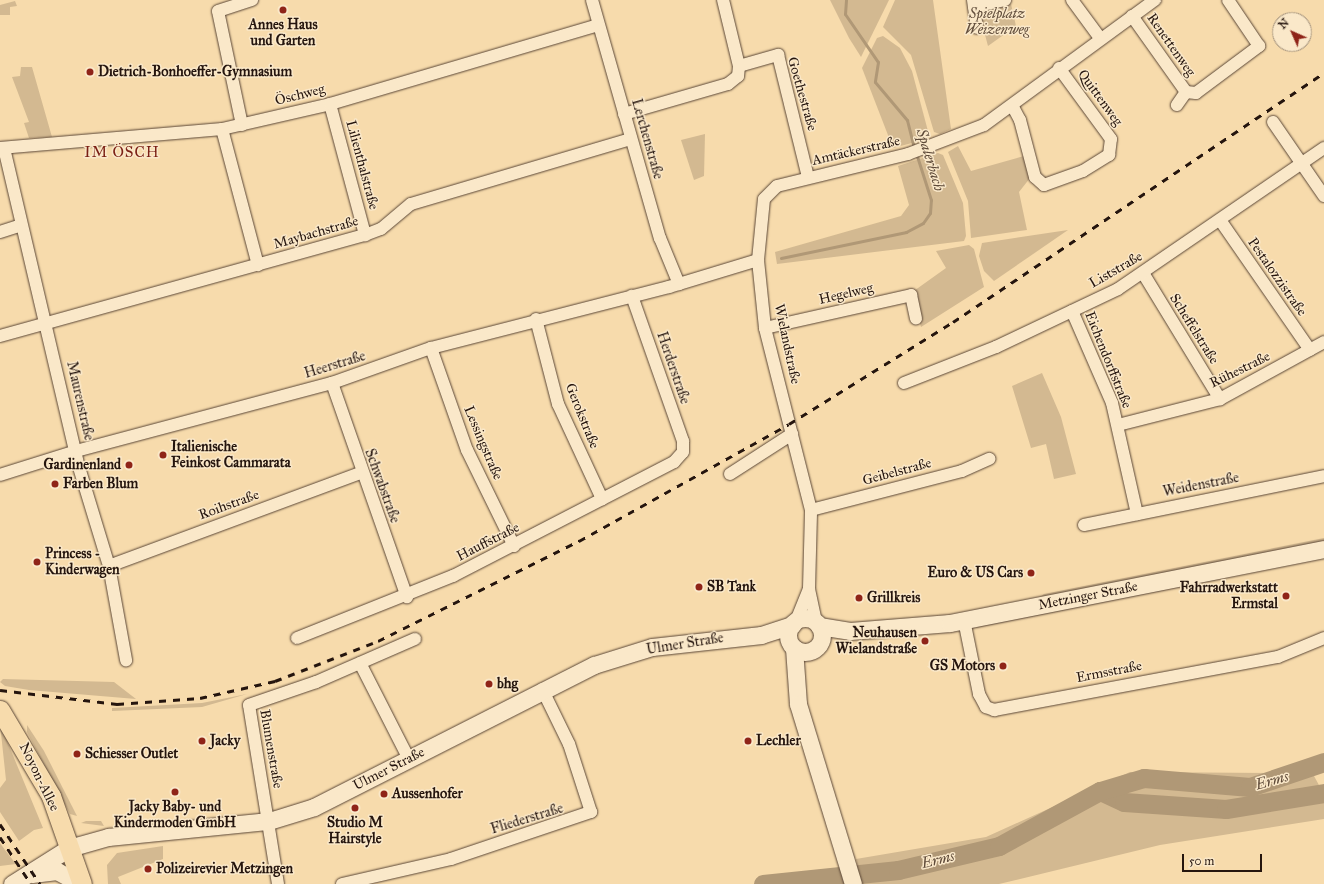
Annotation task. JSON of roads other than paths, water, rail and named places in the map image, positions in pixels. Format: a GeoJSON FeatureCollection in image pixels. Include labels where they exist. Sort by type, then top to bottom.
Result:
{"type":"FeatureCollection","features":[{"type":"Feature","properties":{"kind":"main road","name":"Noyon-Allee"},"geometry":{"type":"LineString","coordinates":[[0,710],[41,774],[81,884]]}},
{"type":"Feature","properties":{"kind":"street"},"geometry":{"type":"LineString","coordinates":[[242,125],[218,11],[252,0]]}},
{"type":"Feature","properties":{"kind":"street","name":"Lerchenstraße"},"geometry":{"type":"LineString","coordinates":[[592,0],[660,238],[679,284]]}},
{"type":"Feature","properties":{"kind":"street"},"geometry":{"type":"LineString","coordinates":[[624,114],[728,84],[738,76],[739,66],[723,0]]}},
{"type":"Feature","properties":{"kind":"street"},"geometry":{"type":"LineString","coordinates":[[978,28],[973,4],[1005,0]]}},
{"type":"Feature","properties":{"kind":"street"},"geometry":{"type":"LineString","coordinates":[[1072,0],[1100,38]]}},
{"type":"Feature","properties":{"kind":"street","name":"Amtäckerstraße"},"geometry":{"type":"LineString","coordinates":[[758,260],[764,199],[777,186],[808,177],[914,153],[984,125],[1013,107],[1020,95],[1155,0]]}},
{"type":"Feature","properties":{"kind":"street","name":"Renettenweg"},"geometry":{"type":"LineString","coordinates":[[1186,92],[1196,92],[1259,46],[1228,0]]}},
{"type":"Feature","properties":{"kind":"street","name":"Renettenweg"},"geometry":{"type":"LineString","coordinates":[[1132,16],[1186,92]]}},
{"type":"Feature","properties":{"kind":"street","name":"Öschweg"},"geometry":{"type":"LineString","coordinates":[[2,148],[222,130],[330,104],[598,25]]}},
{"type":"Feature","properties":{"kind":"street","name":"Goethestraße"},"geometry":{"type":"LineString","coordinates":[[739,66],[778,55],[808,177]]}},
{"type":"Feature","properties":{"kind":"street","name":"Quittenweg"},"geometry":{"type":"LineString","coordinates":[[1013,107],[1020,120],[1035,177],[1044,185],[1083,171],[1109,155],[1111,139],[1059,68]]}},
{"type":"Feature","properties":{"kind":"street","name":"Renettenweg"},"geometry":{"type":"LineString","coordinates":[[1177,106],[1186,92]]}},
{"type":"Feature","properties":{"kind":"street","name":"Lilienthalstraße"},"geometry":{"type":"LineString","coordinates":[[330,104],[365,235]]}},
{"type":"Feature","properties":{"kind":"street"},"geometry":{"type":"LineString","coordinates":[[1273,122],[1324,196]]}},
{"type":"Feature","properties":{"kind":"street"},"geometry":{"type":"LineString","coordinates":[[222,130],[258,265]]}},
{"type":"Feature","properties":{"kind":"street","name":"Maybachstraße"},"geometry":{"type":"LineString","coordinates":[[0,336],[45,322],[365,235],[381,229],[410,204],[631,139]]}},
{"type":"Feature","properties":{"kind":"street","name":"Maurenstraße"},"geometry":{"type":"LineString","coordinates":[[2,148],[76,451],[109,566],[126,660]]}},
{"type":"Feature","properties":{"kind":"street","name":"Liststraße"},"geometry":{"type":"LineString","coordinates":[[904,383],[951,367],[1072,311],[1142,273],[1324,148]]}},
{"type":"Feature","properties":{"kind":"street","name":"Pestalozzistraße"},"geometry":{"type":"LineString","coordinates":[[1220,220],[1310,350]]}},
{"type":"Feature","properties":{"kind":"street"},"geometry":{"type":"LineString","coordinates":[[0,232],[21,225]]}},
{"type":"Feature","properties":{"kind":"street"},"geometry":{"type":"LineString","coordinates":[[679,284],[758,260]]}},
{"type":"Feature","properties":{"kind":"street","name":"Wielandstraße"},"geometry":{"type":"LineString","coordinates":[[758,260],[765,328],[811,510],[809,589],[817,624]]}},
{"type":"Feature","properties":{"kind":"street","name":"Scheffelstraße"},"geometry":{"type":"LineString","coordinates":[[1142,273],[1220,399]]}},
{"type":"Feature","properties":{"kind":"street","name":"Heerstraße"},"geometry":{"type":"LineString","coordinates":[[0,475],[76,451],[332,383],[431,348],[536,319],[679,284]]}},
{"type":"Feature","properties":{"kind":"street","name":"Hegelweg"},"geometry":{"type":"LineString","coordinates":[[765,328],[911,295],[916,318]]}},
{"type":"Feature","properties":{"kind":"street","name":"Herderstraße"},"geometry":{"type":"LineString","coordinates":[[632,296],[684,452]]}},
{"type":"Feature","properties":{"kind":"street","name":"Eichendorffstraße"},"geometry":{"type":"LineString","coordinates":[[1072,311],[1112,403],[1118,425],[1136,514]]}},
{"type":"Feature","properties":{"kind":"street","name":"Gerokstraße"},"geometry":{"type":"LineString","coordinates":[[536,319],[558,404],[602,499]]}},
{"type":"Feature","properties":{"kind":"street","name":"Rühestraße"},"geometry":{"type":"LineString","coordinates":[[1118,425],[1220,399],[1324,342]]}},
{"type":"Feature","properties":{"kind":"street","name":"Lessingstraße"},"geometry":{"type":"LineString","coordinates":[[431,348],[467,450],[514,546]]}},
{"type":"Feature","properties":{"kind":"street","name":"Schwabstraße"},"geometry":{"type":"LineString","coordinates":[[332,383],[361,473],[407,597]]}},
{"type":"Feature","properties":{"kind":"street"},"geometry":{"type":"LineString","coordinates":[[730,474],[792,434]]}},
{"type":"Feature","properties":{"kind":"street","name":"Hauffstraße"},"geometry":{"type":"LineString","coordinates":[[297,638],[407,597],[514,546],[674,462],[684,452]]}},
{"type":"Feature","properties":{"kind":"street","name":"Geibelstraße"},"geometry":{"type":"LineString","coordinates":[[811,510],[962,471],[990,459]]}},
{"type":"Feature","properties":{"kind":"street","name":"Roihstraße"},"geometry":{"type":"LineString","coordinates":[[109,566],[361,473]]}},
{"type":"Feature","properties":{"kind":"street","name":"Weidenstraße"},"geometry":{"type":"LineString","coordinates":[[1084,525],[1324,476]]}},
{"type":"Feature","properties":{"kind":"street","name":"Metzinger Straße"},"geometry":{"type":"LineString","coordinates":[[817,624],[850,631],[964,620],[1324,549]]}},
{"type":"Feature","properties":{"kind":"street","name":"Wielandstraße"},"geometry":{"type":"LineString","coordinates":[[794,623],[809,589]]}},
{"type":"Feature","properties":{"kind":"street","name":"Ulmer Straße"},"geometry":{"type":"LineString","coordinates":[[17,880],[69,848],[108,838],[269,821],[314,807],[542,689],[594,665],[652,647],[761,635],[806,618],[817,624]]}},
{"type":"Feature","properties":{"kind":"street","name":"Ermsstraße"},"geometry":{"type":"LineString","coordinates":[[964,620],[979,694],[986,707],[994,710],[1278,657],[1324,638]]}},
{"type":"Feature","properties":{"kind":"street"},"geometry":{"type":"LineString","coordinates":[[794,623],[788,635],[793,647],[798,704],[849,860],[853,884]]}},
{"type":"Feature","properties":{"kind":"street"},"geometry":{"type":"LineString","coordinates":[[796,683],[816,647],[817,624]]}},
{"type":"Feature","properties":{"kind":"street","name":"Metzinger Straße"},"geometry":{"type":"LineString","coordinates":[[816,647],[850,631]]}},
{"type":"Feature","properties":{"kind":"street","name":"Ulmer Straße"},"geometry":{"type":"LineString","coordinates":[[761,635],[803,652],[816,647]]}},
{"type":"Feature","properties":{"kind":"street","name":"Blumenstraße"},"geometry":{"type":"LineString","coordinates":[[269,821],[249,705],[360,663],[415,639]]}},
{"type":"Feature","properties":{"kind":"street"},"geometry":{"type":"LineString","coordinates":[[360,663],[409,759]]}},
{"type":"Feature","properties":{"kind":"street","name":"Fliederstraße"},"geometry":{"type":"LineString","coordinates":[[342,884],[451,859],[591,812],[568,744],[542,689]]}},
{"type":"Feature","properties":{"kind":"street"},"geometry":{"type":"LineString","coordinates":[[269,821],[278,884]]}},
{"type":"Feature","properties":{"kind":"street"},"geometry":{"type":"LineString","coordinates":[[17,880],[57,871],[81,884]]}},
{"type":"Feature","properties":{"kind":"waterway","name":"Spalerbach"},"geometry":{"type":"LineString","coordinates":[[846,0],[845,14],[878,62],[875,82],[907,120],[914,148]]}},
{"type":"Feature","properties":{"kind":"waterway","name":"Spalerbach"},"geometry":{"type":"LineString","coordinates":[[781,258],[906,232],[923,223],[930,213],[931,200],[916,153]]}},
{"type":"Feature","properties":{"kind":"waterway","name":"Erms"},"geometry":{"type":"LineString","coordinates":[[763,884],[898,870],[999,846],[1100,791],[1144,778],[1250,787],[1324,762]]}},
{"type":"Feature","properties":{"kind":"waterway","name":"Erms"},"geometry":{"type":"LineString","coordinates":[[1100,791],[1124,802],[1226,809],[1324,793]]}},
{"type":"Feature","properties":{"kind":"railway"},"geometry":{"type":"LineString","coordinates":[[0,690],[117,704],[200,698],[275,681],[378,641],[579,541],[789,424],[953,322],[1324,73]]}},
{"type":"Feature","properties":{"kind":"railway"},"geometry":{"type":"LineString","coordinates":[[0,824],[40,884]]}},
{"type":"Feature","properties":{"kind":"railway"},"geometry":{"type":"LineString","coordinates":[[0,837],[31,884]]}},
{"type":"Feature","properties":{"kind":"place","name":"Annes Haus und Garten"},"geometry":{"type":"Point","coordinates":[283,10]}},
{"type":"Feature","properties":{"kind":"place","name":"Dietrich-Bonhoeffer-Gymnasium"},"geometry":{"type":"Point","coordinates":[90,72]}},
{"type":"Feature","properties":{"kind":"place","name":"Italienische Feinkost Cammarata"},"geometry":{"type":"Point","coordinates":[163,455]}},
{"type":"Feature","properties":{"kind":"place","name":"Gardinenland"},"geometry":{"type":"Point","coordinates":[129,465]}},
{"type":"Feature","properties":{"kind":"place","name":"Farben Blum"},"geometry":{"type":"Point","coordinates":[55,484]}},
{"type":"Feature","properties":{"kind":"place","name":"Princess - Kinderwagen"},"geometry":{"type":"Point","coordinates":[37,562]}},
{"type":"Feature","properties":{"kind":"place","name":"Euro & US Cars"},"geometry":{"type":"Point","coordinates":[1031,573]}},
{"type":"Feature","properties":{"kind":"place","name":"SB Tank"},"geometry":{"type":"Point","coordinates":[699,587]}},
{"type":"Feature","properties":{"kind":"place","name":"Fahrradwerkstatt Ermstal"},"geometry":{"type":"Point","coordinates":[1286,596]}},
{"type":"Feature","properties":{"kind":"place","name":"Grillkreis"},"geometry":{"type":"Point","coordinates":[859,598]}},
{"type":"Feature","properties":{"kind":"place","name":"Neuhausen Wielandstraße"},"geometry":{"type":"Point","coordinates":[925,641]}},
{"type":"Feature","properties":{"kind":"place","name":"GS Motors"},"geometry":{"type":"Point","coordinates":[1003,666]}},
{"type":"Feature","properties":{"kind":"place","name":"bhg"},"geometry":{"type":"Point","coordinates":[489,684]}},
{"type":"Feature","properties":{"kind":"place","name":"Jacky"},"geometry":{"type":"Point","coordinates":[202,741]}},
{"type":"Feature","properties":{"kind":"place","name":"Lechler"},"geometry":{"type":"Point","coordinates":[748,741]}},
{"type":"Feature","properties":{"kind":"place","name":"Schiesser Outlet"},"geometry":{"type":"Point","coordinates":[77,754]}},
{"type":"Feature","properties":{"kind":"place","name":"Jacky Baby- und Kindermoden GmbH"},"geometry":{"type":"Point","coordinates":[175,792]}},
{"type":"Feature","properties":{"kind":"place","name":"Aussenhofer"},"geometry":{"type":"Point","coordinates":[384,794]}},
{"type":"Feature","properties":{"kind":"place","name":"Studio M Hairstyle"},"geometry":{"type":"Point","coordinates":[355,808]}},
{"type":"Feature","properties":{"kind":"place","name":"Polizeirevier Metzingen"},"geometry":{"type":"Point","coordinates":[148,869]}},
{"type":"Feature","properties":{"kind":"district","name":"IM ÖSCH"},"geometry":{"type":"Point","coordinates":[122,153]}},
{"type":"Feature","properties":{"kind":"park label","name":"Spielplatz Weizenweg"},"geometry":{"type":"Point","coordinates":[997,22]}}]}
